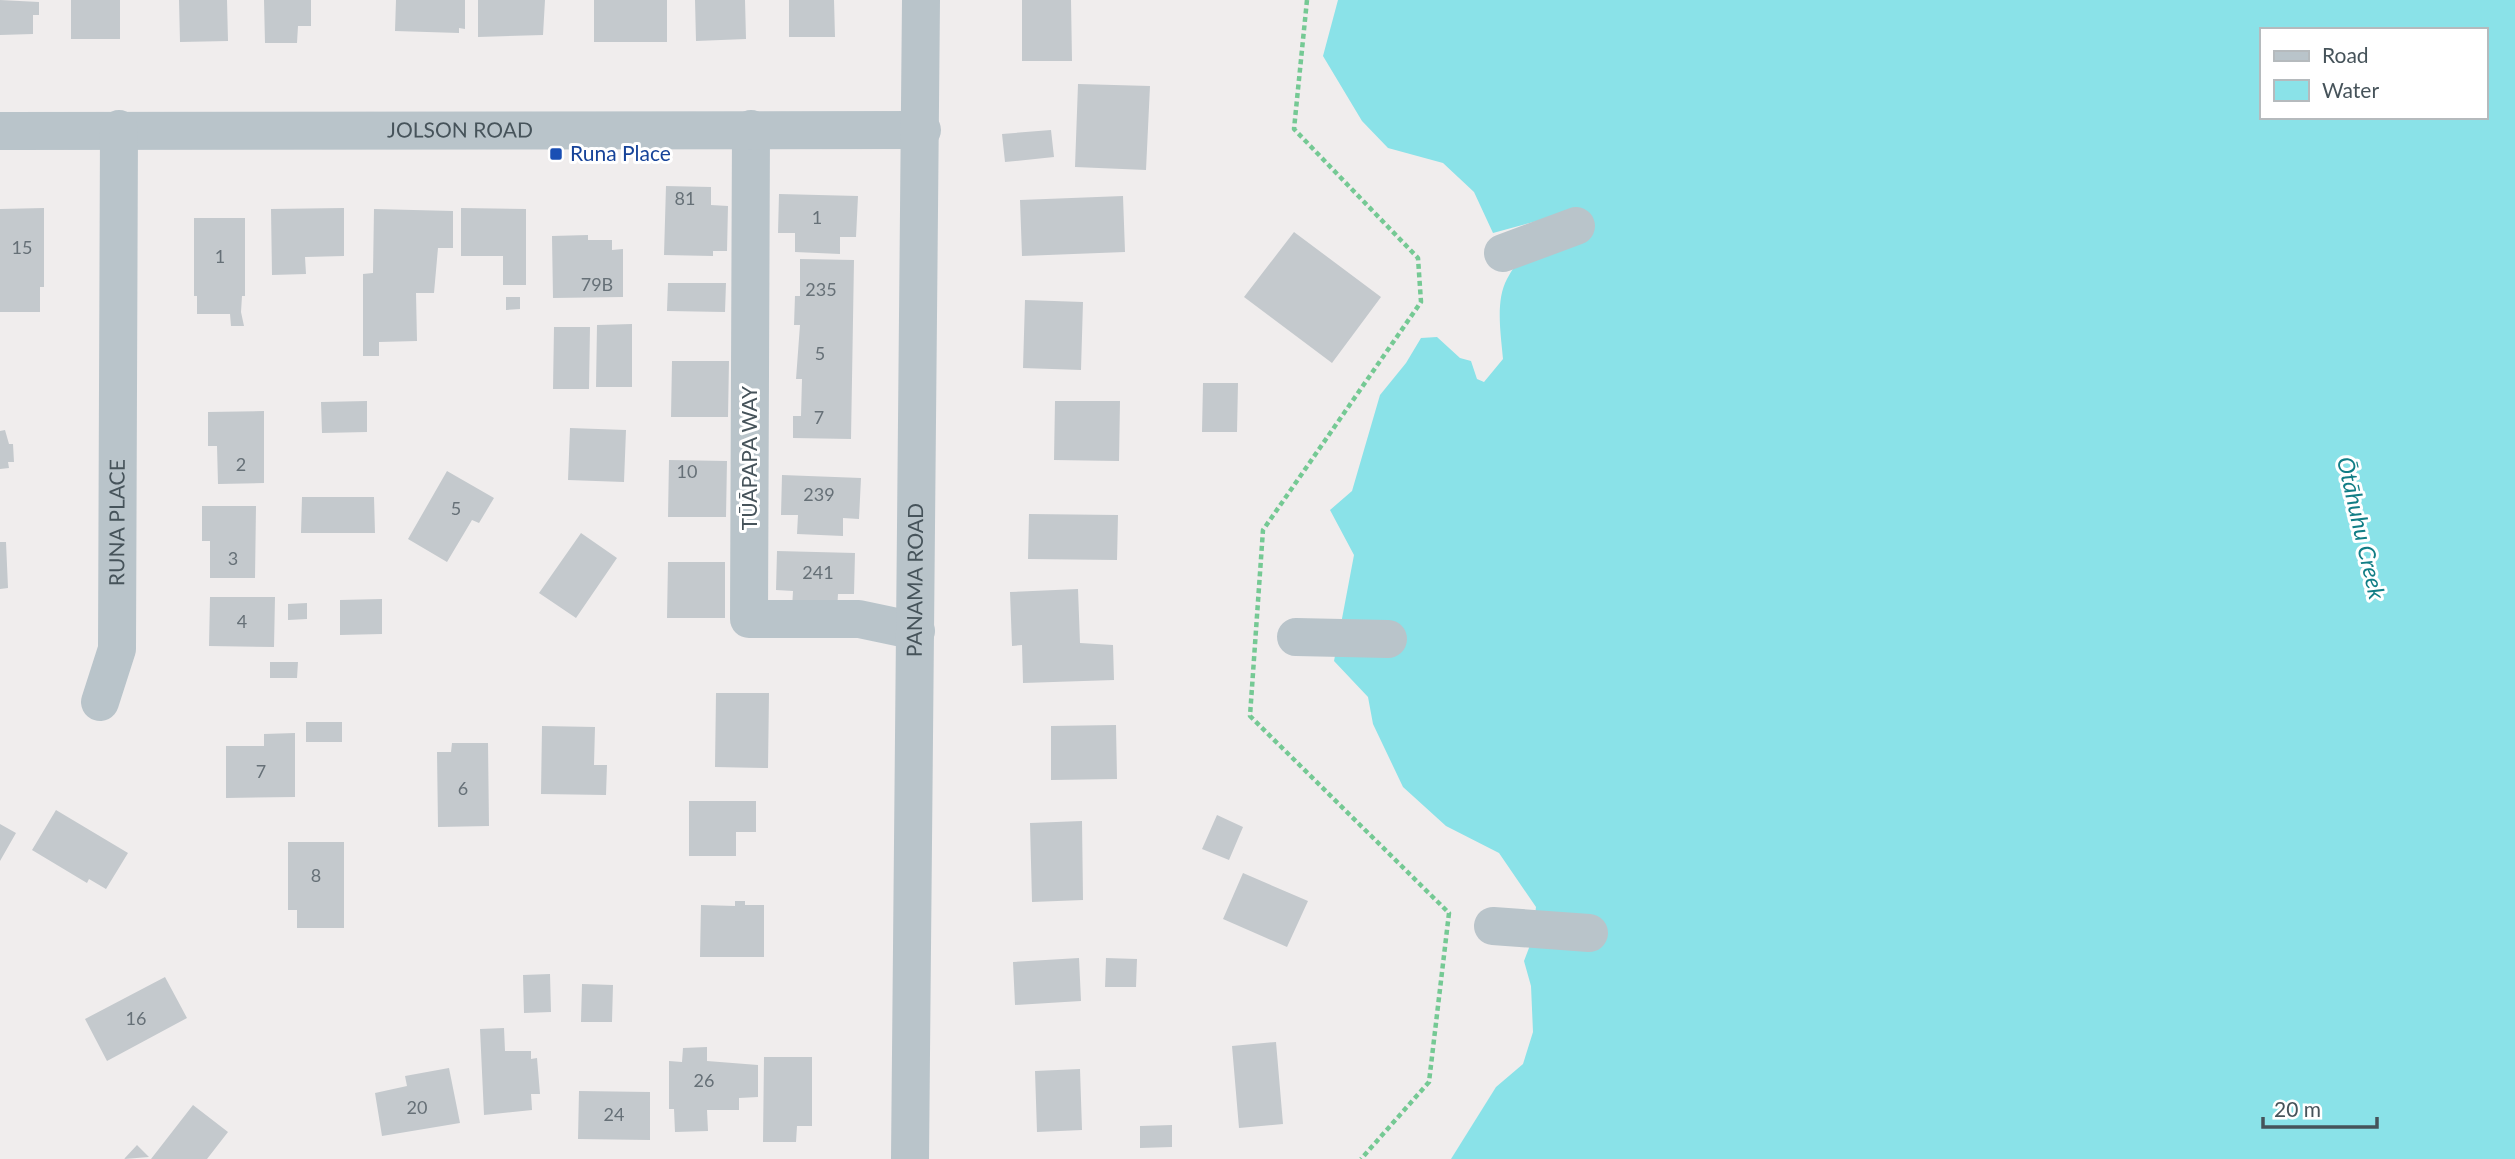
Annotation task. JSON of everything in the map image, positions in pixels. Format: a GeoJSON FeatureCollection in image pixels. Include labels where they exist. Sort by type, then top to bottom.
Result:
{"type":"FeatureCollection","features":[{"type":"Feature","properties":{"kind":"street","name":"PANAMA ROAD"},"geometry":{"type":"LineString","coordinates":[[910,1159],[922,130],[921,0]]}},
{"type":"Feature","properties":{"kind":"street","name":"RUNA PLACE"},"geometry":{"type":"LineString","coordinates":[[100,702],[117,649],[119,129]]}},
{"type":"Feature","properties":{"kind":"street","name":"TŪĀPAPA WAY"},"geometry":{"type":"LineString","coordinates":[[751,129],[749,619],[859,619],[916,631]]}},
{"type":"Feature","properties":{"kind":"street","name":"JOLSON ROAD"},"geometry":{"type":"LineString","coordinates":[[0,131],[922,130]]}},
{"type":"Feature","properties":{"kind":"street"},"geometry":{"type":"LineString","coordinates":[[1503,253],[1576,226]]}},
{"type":"Feature","properties":{"kind":"street"},"geometry":{"type":"LineString","coordinates":[[1296,637],[1388,639]]}},
{"type":"Feature","properties":{"kind":"street"},"geometry":{"type":"LineString","coordinates":[[1493,926],[1589,933]]}},
{"type":"Feature","properties":{"kind":"path"},"geometry":{"type":"LineString","coordinates":[[1307,0],[1294,129],[1418,258],[1421,302],[1263,530],[1250,716],[1449,912],[1429,1082],[1361,1159]]}},
{"type":"Feature","properties":{"kind":"water","name":"Ōtāhuhu Creek"},"geometry":{"type":"Polygon","coordinates":[[[1338,0],[2515,0],[2515,1159],[1451,1159],[1496,1087],[1523,1064],[1533,1032],[1531,986],[1524,961],[1532,940],[1536,907],[1499,853],[1446,826],[1403,787],[1373,724],[1368,697],[1334,661],[1354,555],[1330,510],[1352,491],[1380,395],[1406,363],[1421,338],[1437,337],[1460,358],[1471,361],[1477,379],[1484,382],[1503,359],[1500,308],[1507,279],[1527,252],[1570,212],[1493,233],[1474,192],[1443,163],[1388,148],[1362,121],[1323,56],[1338,0]]]}},
{"type":"Feature","properties":{"kind":"building"},"geometry":{"type":"Polygon","coordinates":[[[0,0],[39,2],[39,15],[33,15],[33,34],[0,35],[0,0]]]}},
{"type":"Feature","properties":{"kind":"building"},"geometry":{"type":"Polygon","coordinates":[[[71,0],[120,0],[120,39],[71,39],[71,0]]]}},
{"type":"Feature","properties":{"kind":"building"},"geometry":{"type":"Polygon","coordinates":[[[179,0],[227,0],[228,41],[180,42],[179,0]]]}},
{"type":"Feature","properties":{"kind":"building"},"geometry":{"type":"Polygon","coordinates":[[[264,0],[311,0],[311,26],[298,26],[297,43],[265,43],[264,0]]]}},
{"type":"Feature","properties":{"kind":"building"},"geometry":{"type":"Polygon","coordinates":[[[396,0],[465,0],[465,29],[459,28],[459,33],[395,31],[396,0]]]}},
{"type":"Feature","properties":{"kind":"building"},"geometry":{"type":"Polygon","coordinates":[[[478,0],[545,0],[543,35],[478,37],[478,0]]]}},
{"type":"Feature","properties":{"kind":"building"},"geometry":{"type":"Polygon","coordinates":[[[594,0],[667,0],[667,42],[594,42],[594,0]]]}},
{"type":"Feature","properties":{"kind":"building"},"geometry":{"type":"Polygon","coordinates":[[[695,0],[745,0],[746,39],[696,41],[695,0]]]}},
{"type":"Feature","properties":{"kind":"building"},"geometry":{"type":"Polygon","coordinates":[[[789,0],[834,0],[835,37],[789,37],[789,0]]]}},
{"type":"Feature","properties":{"kind":"building"},"geometry":{"type":"Polygon","coordinates":[[[1022,0],[1071,0],[1072,61],[1022,61],[1022,0]]]}},
{"type":"Feature","properties":{"kind":"building"},"geometry":{"type":"Polygon","coordinates":[[[1078,84],[1150,86],[1146,170],[1075,167],[1078,84]]]}},
{"type":"Feature","properties":{"kind":"building"},"geometry":{"type":"Polygon","coordinates":[[[1051,130],[1054,157],[1005,162],[1002,134],[1051,130]]]}},
{"type":"Feature","properties":{"kind":"building"},"geometry":{"type":"Polygon","coordinates":[[[666,186],[711,187],[711,205],[728,206],[727,251],[713,251],[713,256],[664,255],[666,186]]]}},
{"type":"Feature","properties":{"kind":"building"},"geometry":{"type":"Polygon","coordinates":[[[779,194],[858,196],[856,237],[840,237],[840,254],[795,252],[795,233],[778,233],[779,194]]]}},
{"type":"Feature","properties":{"kind":"building"},"geometry":{"type":"Polygon","coordinates":[[[1123,196],[1125,252],[1022,256],[1020,200],[1123,196]]]}},
{"type":"Feature","properties":{"kind":"building"},"geometry":{"type":"Polygon","coordinates":[[[44,208],[44,287],[40,287],[40,312],[0,312],[0,209],[44,208]]]}},
{"type":"Feature","properties":{"kind":"building"},"geometry":{"type":"Polygon","coordinates":[[[344,208],[344,256],[305,257],[306,274],[272,275],[271,209],[344,208]]]}},
{"type":"Feature","properties":{"kind":"building"},"geometry":{"type":"Polygon","coordinates":[[[461,208],[526,209],[526,285],[503,285],[503,256],[461,256],[461,208]]]}},
{"type":"Feature","properties":{"kind":"building"},"geometry":{"type":"Polygon","coordinates":[[[374,209],[453,211],[453,248],[438,248],[434,293],[416,293],[417,341],[379,342],[379,356],[363,356],[363,274],[373,273],[374,209]]]}},
{"type":"Feature","properties":{"kind":"building"},"geometry":{"type":"Polygon","coordinates":[[[194,218],[245,218],[245,296],[242,296],[241,312],[244,326],[231,326],[230,314],[197,314],[197,296],[194,296],[194,218]]]}},
{"type":"Feature","properties":{"kind":"building"},"geometry":{"type":"Polygon","coordinates":[[[1294,232],[1381,297],[1332,363],[1244,297],[1294,232]]]}},
{"type":"Feature","properties":{"kind":"building"},"geometry":{"type":"Polygon","coordinates":[[[588,235],[588,240],[612,240],[612,250],[623,249],[623,297],[553,298],[552,236],[588,235]]]}},
{"type":"Feature","properties":{"kind":"building"},"geometry":{"type":"Polygon","coordinates":[[[800,259],[854,260],[851,439],[793,438],[793,416],[801,416],[802,379],[796,379],[800,325],[794,325],[795,296],[800,296],[800,259]]]}},
{"type":"Feature","properties":{"kind":"building"},"geometry":{"type":"Polygon","coordinates":[[[668,283],[726,283],[725,312],[667,311],[668,283]]]}},
{"type":"Feature","properties":{"kind":"building"},"geometry":{"type":"Polygon","coordinates":[[[506,297],[520,297],[520,309],[506,310],[506,297]]]}},
{"type":"Feature","properties":{"kind":"building"},"geometry":{"type":"Polygon","coordinates":[[[1025,300],[1083,302],[1081,370],[1023,368],[1025,300]]]}},
{"type":"Feature","properties":{"kind":"building"},"geometry":{"type":"Polygon","coordinates":[[[632,324],[632,387],[596,387],[597,325],[632,324]]]}},
{"type":"Feature","properties":{"kind":"building"},"geometry":{"type":"Polygon","coordinates":[[[554,327],[590,327],[589,389],[553,389],[554,327]]]}},
{"type":"Feature","properties":{"kind":"building"},"geometry":{"type":"Polygon","coordinates":[[[672,361],[729,361],[728,417],[671,417],[672,361]]]}},
{"type":"Feature","properties":{"kind":"building"},"geometry":{"type":"Polygon","coordinates":[[[1203,383],[1238,383],[1237,432],[1202,432],[1203,383]]]}},
{"type":"Feature","properties":{"kind":"building"},"geometry":{"type":"Polygon","coordinates":[[[367,401],[367,432],[322,433],[321,402],[367,401]]]}},
{"type":"Feature","properties":{"kind":"building"},"geometry":{"type":"Polygon","coordinates":[[[1055,401],[1120,401],[1119,461],[1054,460],[1055,401]]]}},
{"type":"Feature","properties":{"kind":"building"},"geometry":{"type":"Polygon","coordinates":[[[264,411],[264,483],[218,484],[217,446],[208,446],[208,412],[264,411]]]}},
{"type":"Feature","properties":{"kind":"building"},"geometry":{"type":"Polygon","coordinates":[[[570,428],[626,430],[624,482],[568,480],[570,428]]]}},
{"type":"Feature","properties":{"kind":"building"},"geometry":{"type":"Polygon","coordinates":[[[5,430],[9,444],[13,444],[14,462],[8,462],[9,468],[0,469],[0,431],[5,430]]]}},
{"type":"Feature","properties":{"kind":"building"},"geometry":{"type":"Polygon","coordinates":[[[669,460],[727,461],[726,517],[668,517],[669,460]]]}},
{"type":"Feature","properties":{"kind":"building"},"geometry":{"type":"Polygon","coordinates":[[[447,471],[494,498],[479,523],[472,520],[447,562],[408,539],[447,471]]]}},
{"type":"Feature","properties":{"kind":"building"},"geometry":{"type":"Polygon","coordinates":[[[782,475],[861,478],[859,519],[843,518],[843,536],[797,534],[798,515],[781,515],[782,475]]]}},
{"type":"Feature","properties":{"kind":"building"},"geometry":{"type":"Polygon","coordinates":[[[302,497],[374,497],[375,533],[301,533],[302,497]]]}},
{"type":"Feature","properties":{"kind":"building"},"geometry":{"type":"Polygon","coordinates":[[[202,506],[256,506],[255,578],[210,578],[210,541],[202,541],[202,506]]]}},
{"type":"Feature","properties":{"kind":"building"},"geometry":{"type":"Polygon","coordinates":[[[1029,514],[1118,515],[1117,560],[1028,559],[1029,514]]]}},
{"type":"Feature","properties":{"kind":"building"},"geometry":{"type":"Polygon","coordinates":[[[581,533],[617,558],[576,618],[539,593],[581,533]]]}},
{"type":"Feature","properties":{"kind":"building"},"geometry":{"type":"Polygon","coordinates":[[[0,542],[6,542],[8,588],[0,589],[0,542]]]}},
{"type":"Feature","properties":{"kind":"building"},"geometry":{"type":"Polygon","coordinates":[[[777,551],[855,553],[854,594],[838,594],[837,611],[792,609],[793,591],[776,590],[777,551]]]}},
{"type":"Feature","properties":{"kind":"building"},"geometry":{"type":"Polygon","coordinates":[[[668,562],[725,562],[725,618],[667,618],[668,562]]]}},
{"type":"Feature","properties":{"kind":"building"},"geometry":{"type":"Polygon","coordinates":[[[1078,589],[1080,643],[1113,645],[1114,680],[1023,683],[1022,645],[1012,646],[1010,592],[1078,589]]]}},
{"type":"Feature","properties":{"kind":"building"},"geometry":{"type":"Polygon","coordinates":[[[210,597],[275,597],[274,647],[209,646],[210,597]]]}},
{"type":"Feature","properties":{"kind":"building"},"geometry":{"type":"Polygon","coordinates":[[[382,599],[382,634],[340,635],[340,600],[382,599]]]}},
{"type":"Feature","properties":{"kind":"building"},"geometry":{"type":"Polygon","coordinates":[[[307,603],[307,619],[288,620],[288,604],[307,603]]]}},
{"type":"Feature","properties":{"kind":"building"},"geometry":{"type":"Polygon","coordinates":[[[270,662],[298,662],[297,678],[270,678],[270,662]]]}},
{"type":"Feature","properties":{"kind":"building"},"geometry":{"type":"Polygon","coordinates":[[[716,693],[769,693],[768,768],[715,767],[716,693]]]}},
{"type":"Feature","properties":{"kind":"building"},"geometry":{"type":"Polygon","coordinates":[[[306,722],[342,722],[342,742],[306,742],[306,722]]]}},
{"type":"Feature","properties":{"kind":"building"},"geometry":{"type":"Polygon","coordinates":[[[1116,725],[1117,779],[1051,780],[1051,726],[1116,725]]]}},
{"type":"Feature","properties":{"kind":"building"},"geometry":{"type":"Polygon","coordinates":[[[542,726],[595,727],[594,765],[607,765],[606,795],[541,794],[542,726]]]}},
{"type":"Feature","properties":{"kind":"building"},"geometry":{"type":"Polygon","coordinates":[[[295,733],[295,797],[226,798],[226,746],[264,746],[264,734],[295,733]]]}},
{"type":"Feature","properties":{"kind":"building"},"geometry":{"type":"Polygon","coordinates":[[[452,743],[488,743],[489,826],[438,827],[437,752],[451,752],[452,743]]]}},
{"type":"Feature","properties":{"kind":"building"},"geometry":{"type":"Polygon","coordinates":[[[689,801],[756,801],[756,832],[736,832],[736,856],[689,856],[689,801]]]}},
{"type":"Feature","properties":{"kind":"building"},"geometry":{"type":"Polygon","coordinates":[[[56,810],[128,853],[106,889],[89,879],[87,883],[32,850],[56,810]]]}},
{"type":"Feature","properties":{"kind":"building"},"geometry":{"type":"Polygon","coordinates":[[[1217,815],[1243,827],[1229,860],[1202,849],[1217,815]]]}},
{"type":"Feature","properties":{"kind":"building"},"geometry":{"type":"Polygon","coordinates":[[[1082,821],[1083,900],[1032,902],[1030,823],[1082,821]]]}},
{"type":"Feature","properties":{"kind":"building"},"geometry":{"type":"Polygon","coordinates":[[[0,824],[16,833],[0,861],[0,824]]]}},
{"type":"Feature","properties":{"kind":"building"},"geometry":{"type":"Polygon","coordinates":[[[288,842],[344,842],[344,928],[297,928],[297,910],[288,910],[288,842]]]}},
{"type":"Feature","properties":{"kind":"building"},"geometry":{"type":"Polygon","coordinates":[[[1243,873],[1308,901],[1287,947],[1223,919],[1243,873]]]}},
{"type":"Feature","properties":{"kind":"building"},"geometry":{"type":"Polygon","coordinates":[[[735,901],[745,901],[745,905],[764,905],[764,957],[700,957],[701,905],[735,906],[735,901]]]}},
{"type":"Feature","properties":{"kind":"building"},"geometry":{"type":"Polygon","coordinates":[[[1079,958],[1081,1001],[1015,1005],[1013,962],[1079,958]]]}},
{"type":"Feature","properties":{"kind":"building"},"geometry":{"type":"Polygon","coordinates":[[[1106,958],[1137,959],[1136,987],[1105,987],[1106,958]]]}},
{"type":"Feature","properties":{"kind":"building"},"geometry":{"type":"Polygon","coordinates":[[[550,974],[551,1012],[524,1013],[523,975],[550,974]]]}},
{"type":"Feature","properties":{"kind":"building"},"geometry":{"type":"Polygon","coordinates":[[[165,977],[187,1018],[107,1061],[85,1019],[165,977]]]}},
{"type":"Feature","properties":{"kind":"building"},"geometry":{"type":"Polygon","coordinates":[[[582,984],[613,985],[612,1022],[581,1022],[582,984]]]}},
{"type":"Feature","properties":{"kind":"building"},"geometry":{"type":"Polygon","coordinates":[[[504,1028],[505,1051],[531,1051],[531,1059],[537,1058],[540,1094],[531,1094],[532,1110],[484,1115],[480,1029],[504,1028]]]}},
{"type":"Feature","properties":{"kind":"building"},"geometry":{"type":"Polygon","coordinates":[[[1276,1042],[1283,1124],[1239,1128],[1232,1046],[1276,1042]]]}},
{"type":"Feature","properties":{"kind":"building"},"geometry":{"type":"Polygon","coordinates":[[[707,1047],[707,1061],[758,1065],[758,1097],[739,1098],[739,1110],[707,1110],[708,1131],[675,1132],[674,1109],[669,1109],[669,1061],[682,1062],[683,1048],[707,1047]]]}},
{"type":"Feature","properties":{"kind":"building"},"geometry":{"type":"Polygon","coordinates":[[[764,1057],[812,1057],[812,1126],[797,1126],[796,1142],[763,1142],[764,1057]]]}},
{"type":"Feature","properties":{"kind":"building"},"geometry":{"type":"Polygon","coordinates":[[[449,1068],[460,1123],[382,1136],[375,1093],[407,1086],[405,1076],[449,1068]]]}},
{"type":"Feature","properties":{"kind":"building"},"geometry":{"type":"Polygon","coordinates":[[[1080,1069],[1082,1130],[1037,1132],[1035,1071],[1080,1069]]]}},
{"type":"Feature","properties":{"kind":"building"},"geometry":{"type":"Polygon","coordinates":[[[579,1091],[650,1092],[650,1140],[578,1139],[579,1091]]]}},
{"type":"Feature","properties":{"kind":"building"},"geometry":{"type":"Polygon","coordinates":[[[193,1105],[228,1132],[207,1159],[151,1159],[193,1105]]]}},
{"type":"Feature","properties":{"kind":"building"},"geometry":{"type":"Polygon","coordinates":[[[1172,1125],[1172,1147],[1140,1148],[1140,1126],[1172,1125]]]}},
{"type":"Feature","properties":{"kind":"building"},"geometry":{"type":"Polygon","coordinates":[[[137,1145],[149,1157],[124,1159],[137,1145]]]}},
{"type":"Feature","properties":{"kind":"place","name":"Runa Place"},"geometry":{"type":"Point","coordinates":[556,154]}}]}
